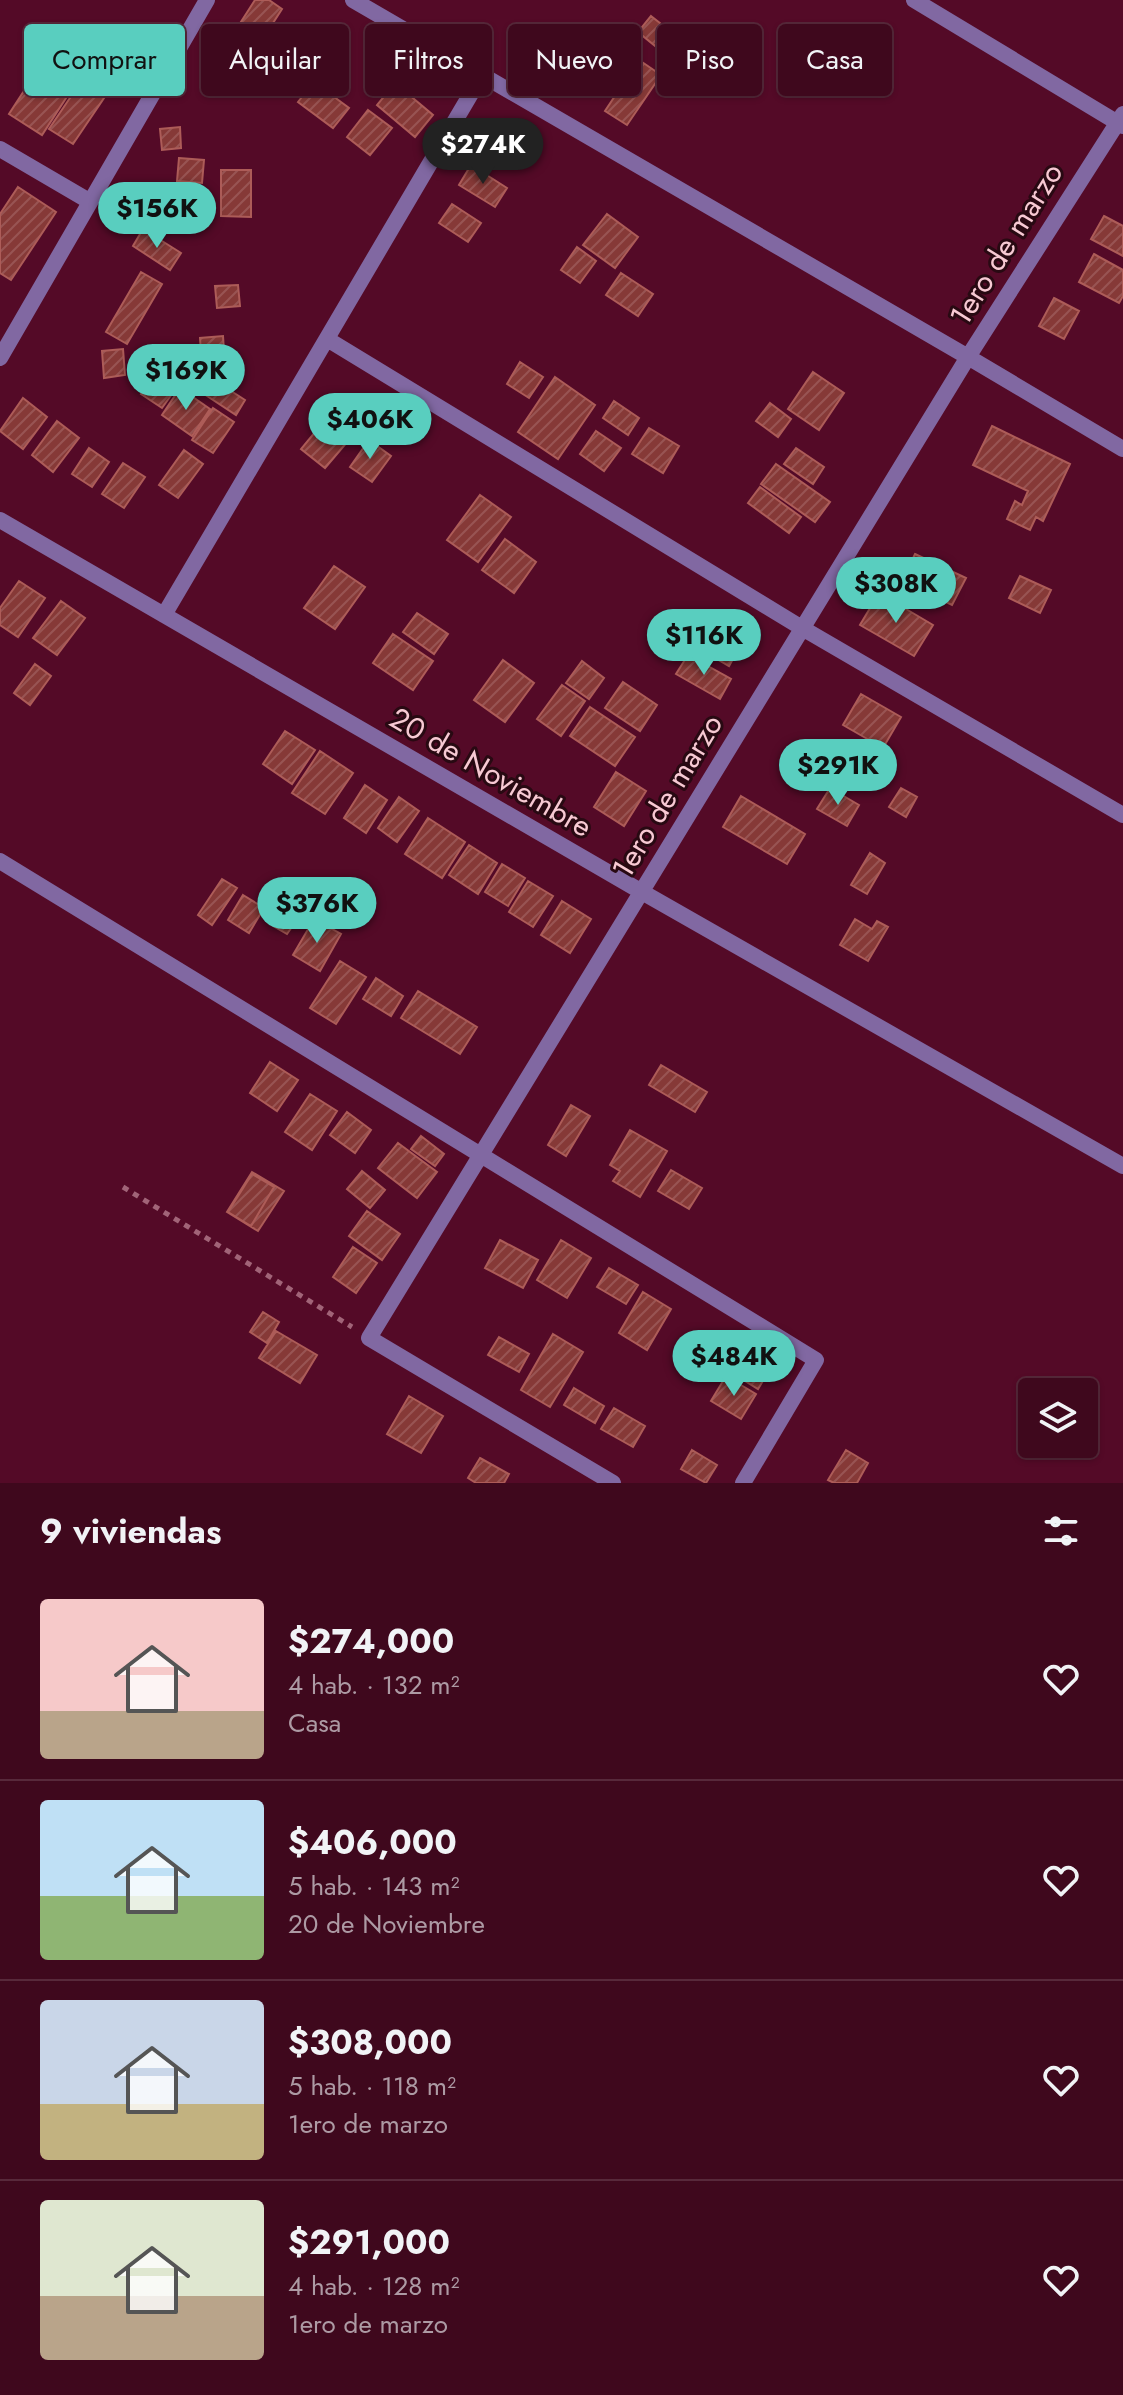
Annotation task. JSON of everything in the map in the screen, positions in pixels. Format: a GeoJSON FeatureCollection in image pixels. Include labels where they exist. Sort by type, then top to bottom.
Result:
{"type":"FeatureCollection","features":[{"type":"Feature","properties":{"kind":"street"},"geometry":{"type":"LineString","coordinates":[[0,358],[207,0]]}},
{"type":"Feature","properties":{"kind":"street"},"geometry":{"type":"LineString","coordinates":[[353,0],[394,24]]}},
{"type":"Feature","properties":{"kind":"street"},"geometry":{"type":"LineString","coordinates":[[914,0],[1121,121]]}},
{"type":"Feature","properties":{"kind":"street"},"geometry":{"type":"LineString","coordinates":[[492,81],[1123,449]]}},
{"type":"Feature","properties":{"kind":"street"},"geometry":{"type":"LineString","coordinates":[[164,615],[470,96]]}},
{"type":"Feature","properties":{"kind":"street","name":"1ero de marzo"},"geometry":{"type":"LineString","coordinates":[[369,1338],[968,357],[1121,121]]}},
{"type":"Feature","properties":{"kind":"street"},"geometry":{"type":"LineString","coordinates":[[0,149],[89,201]]}},
{"type":"Feature","properties":{"kind":"street"},"geometry":{"type":"LineString","coordinates":[[327,339],[802,628],[1123,815]]}},
{"type":"Feature","properties":{"kind":"street","name":"20 de Noviembre"},"geometry":{"type":"LineString","coordinates":[[0,520],[1123,1166]]}},
{"type":"Feature","properties":{"kind":"street"},"geometry":{"type":"LineString","coordinates":[[0,861],[816,1360],[743,1483]]}},
{"type":"Feature","properties":{"kind":"street"},"geometry":{"type":"LineString","coordinates":[[369,1338],[613,1483]]}},
{"type":"Feature","properties":{"kind":"path"},"geometry":{"type":"LineString","coordinates":[[123,1187],[369,1338]]}},
{"type":"Feature","properties":{"kind":"building"},"geometry":{"type":"Polygon","coordinates":[[[255,0],[269,0],[282,9],[272,24],[240,24],[255,0]]]}},
{"type":"Feature","properties":{"kind":"building"},"geometry":{"type":"Polygon","coordinates":[[[651,16],[661,24],[657,24],[657,48],[641,34],[641,28],[651,16]]]}},
{"type":"Feature","properties":{"kind":"building"},"geometry":{"type":"Polygon","coordinates":[[[641,61],[657,72],[657,81],[627,125],[605,111],[615,96],[641,96],[641,61]]]}},
{"type":"Feature","properties":{"kind":"building"},"geometry":{"type":"Polygon","coordinates":[[[24,91],[24,96],[67,96],[42,135],[9,114],[24,91]]]}},
{"type":"Feature","properties":{"kind":"building"},"geometry":{"type":"Polygon","coordinates":[[[71,96],[104,98],[73,144],[49,129],[71,96]]]}},
{"type":"Feature","properties":{"kind":"building"},"geometry":{"type":"Polygon","coordinates":[[[303,96],[333,96],[349,108],[333,128],[298,102],[303,96]]]}},
{"type":"Feature","properties":{"kind":"building"},"geometry":{"type":"Polygon","coordinates":[[[384,96],[410,96],[433,115],[415,137],[377,105],[384,96]]]}},
{"type":"Feature","properties":{"kind":"building"},"geometry":{"type":"Polygon","coordinates":[[[368,110],[392,128],[370,155],[347,137],[368,110]]]}},
{"type":"Feature","properties":{"kind":"building"},"geometry":{"type":"Polygon","coordinates":[[[180,127],[181,148],[162,150],[160,129],[180,127]]]}},
{"type":"Feature","properties":{"kind":"building"},"geometry":{"type":"Polygon","coordinates":[[[179,158],[204,160],[202,183],[177,181],[179,158]]]}},
{"type":"Feature","properties":{"kind":"building"},"geometry":{"type":"Polygon","coordinates":[[[471,165],[507,188],[495,207],[459,185],[471,165]]]}},
{"type":"Feature","properties":{"kind":"building"},"geometry":{"type":"Polygon","coordinates":[[[221,170],[251,170],[251,217],[221,216],[221,170]]]}},
{"type":"Feature","properties":{"kind":"building"},"geometry":{"type":"Polygon","coordinates":[[[18,187],[56,212],[11,280],[0,273],[0,214],[18,187]]]}},
{"type":"Feature","properties":{"kind":"building"},"geometry":{"type":"Polygon","coordinates":[[[140,189],[171,193],[167,219],[137,215],[140,189]]]}},
{"type":"Feature","properties":{"kind":"building"},"geometry":{"type":"Polygon","coordinates":[[[452,204],[481,223],[468,242],[439,223],[452,204]]]}},
{"type":"Feature","properties":{"kind":"building"},"geometry":{"type":"Polygon","coordinates":[[[607,214],[638,237],[615,268],[583,245],[607,214]]]}},
{"type":"Feature","properties":{"kind":"building"},"geometry":{"type":"Polygon","coordinates":[[[1104,216],[1123,226],[1123,256],[1091,239],[1104,216]]]}},
{"type":"Feature","properties":{"kind":"building"},"geometry":{"type":"Polygon","coordinates":[[[143,229],[181,253],[170,270],[133,246],[143,229]]]}},
{"type":"Feature","properties":{"kind":"building"},"geometry":{"type":"Polygon","coordinates":[[[577,247],[596,261],[580,283],[561,270],[577,247]]]}},
{"type":"Feature","properties":{"kind":"building"},"geometry":{"type":"Polygon","coordinates":[[[1094,254],[1123,270],[1123,296],[1119,303],[1079,282],[1094,254]]]}},
{"type":"Feature","properties":{"kind":"building"},"geometry":{"type":"Polygon","coordinates":[[[141,272],[162,284],[127,344],[106,332],[141,272]]]}},
{"type":"Feature","properties":{"kind":"building"},"geometry":{"type":"Polygon","coordinates":[[[621,273],[653,294],[638,316],[606,295],[621,273]]]}},
{"type":"Feature","properties":{"kind":"building"},"geometry":{"type":"Polygon","coordinates":[[[238,285],[240,306],[217,308],[215,286],[238,285]]]}},
{"type":"Feature","properties":{"kind":"building"},"geometry":{"type":"Polygon","coordinates":[[[1054,298],[1079,311],[1064,339],[1039,326],[1054,298]]]}},
{"type":"Feature","properties":{"kind":"building"},"geometry":{"type":"Polygon","coordinates":[[[223,336],[224,351],[201,353],[200,338],[223,336]]]}},
{"type":"Feature","properties":{"kind":"building"},"geometry":{"type":"Polygon","coordinates":[[[123,349],[125,375],[104,378],[102,351],[123,349]]]}},
{"type":"Feature","properties":{"kind":"building"},"geometry":{"type":"Polygon","coordinates":[[[520,362],[543,377],[529,398],[507,384],[520,362]]]}},
{"type":"Feature","properties":{"kind":"building"},"geometry":{"type":"Polygon","coordinates":[[[813,372],[844,393],[819,430],[788,409],[813,372]]]}},
{"type":"Feature","properties":{"kind":"building"},"geometry":{"type":"Polygon","coordinates":[[[155,373],[177,387],[162,408],[141,394],[155,373]]]}},
{"type":"Feature","properties":{"kind":"building"},"geometry":{"type":"Polygon","coordinates":[[[208,376],[245,400],[236,415],[198,390],[208,376]]]}},
{"type":"Feature","properties":{"kind":"building"},"geometry":{"type":"Polygon","coordinates":[[[555,377],[595,405],[558,459],[518,432],[555,377]]]}},
{"type":"Feature","properties":{"kind":"building"},"geometry":{"type":"Polygon","coordinates":[[[180,388],[210,409],[192,436],[162,415],[180,388]]]}},
{"type":"Feature","properties":{"kind":"building"},"geometry":{"type":"Polygon","coordinates":[[[23,398],[47,417],[23,449],[0,431],[23,398]]]}},
{"type":"Feature","properties":{"kind":"building"},"geometry":{"type":"Polygon","coordinates":[[[614,401],[639,418],[628,435],[603,418],[614,401]]]}},
{"type":"Feature","properties":{"kind":"building"},"geometry":{"type":"Polygon","coordinates":[[[770,403],[791,419],[778,437],[756,421],[770,403]]]}},
{"type":"Feature","properties":{"kind":"building"},"geometry":{"type":"Polygon","coordinates":[[[213,408],[234,422],[213,453],[192,440],[213,408]]]}},
{"type":"Feature","properties":{"kind":"building"},"geometry":{"type":"Polygon","coordinates":[[[335,408],[359,428],[325,468],[301,449],[335,408]]]}},
{"type":"Feature","properties":{"kind":"building"},"geometry":{"type":"Polygon","coordinates":[[[57,421],[79,438],[53,472],[32,455],[57,421]]]}},
{"type":"Feature","properties":{"kind":"building"},"geometry":{"type":"Polygon","coordinates":[[[992,426],[1070,464],[1043,521],[1036,517],[1030,530],[1007,519],[1015,501],[1022,505],[1028,491],[973,465],[992,426]]]}},
{"type":"Feature","properties":{"kind":"building"},"geometry":{"type":"Polygon","coordinates":[[[649,428],[679,446],[663,473],[632,454],[649,428]]]}},
{"type":"Feature","properties":{"kind":"building"},"geometry":{"type":"Polygon","coordinates":[[[596,431],[621,448],[604,471],[580,454],[596,431]]]}},
{"type":"Feature","properties":{"kind":"building"},"geometry":{"type":"Polygon","coordinates":[[[369,440],[391,456],[372,482],[350,467],[369,440]]]}},
{"type":"Feature","properties":{"kind":"building"},"geometry":{"type":"Polygon","coordinates":[[[89,448],[109,462],[92,487],[72,474],[89,448]]]}},
{"type":"Feature","properties":{"kind":"building"},"geometry":{"type":"Polygon","coordinates":[[[796,448],[824,467],[813,484],[784,464],[796,448]]]}},
{"type":"Feature","properties":{"kind":"building"},"geometry":{"type":"Polygon","coordinates":[[[184,450],[203,464],[178,498],[159,485],[184,450]]]}},
{"type":"Feature","properties":{"kind":"building"},"geometry":{"type":"Polygon","coordinates":[[[123,463],[145,477],[124,508],[102,494],[123,463]]]}},
{"type":"Feature","properties":{"kind":"building"},"geometry":{"type":"Polygon","coordinates":[[[776,464],[830,502],[815,522],[761,484],[776,464]]]}},
{"type":"Feature","properties":{"kind":"building"},"geometry":{"type":"Polygon","coordinates":[[[760,487],[801,517],[789,533],[748,503],[760,487]]]}},
{"type":"Feature","properties":{"kind":"building"},"geometry":{"type":"Polygon","coordinates":[[[480,495],[511,517],[478,562],[447,540],[480,495]]]}},
{"type":"Feature","properties":{"kind":"building"},"geometry":{"type":"Polygon","coordinates":[[[505,539],[536,562],[514,593],[482,570],[505,539]]]}},
{"type":"Feature","properties":{"kind":"building"},"geometry":{"type":"Polygon","coordinates":[[[915,554],[966,578],[952,605],[902,581],[915,554]]]}},
{"type":"Feature","properties":{"kind":"building"},"geometry":{"type":"Polygon","coordinates":[[[334,566],[365,587],[335,629],[304,608],[334,566]]]}},
{"type":"Feature","properties":{"kind":"building"},"geometry":{"type":"Polygon","coordinates":[[[1020,576],[1051,590],[1040,613],[1009,598],[1020,576]]]}},
{"type":"Feature","properties":{"kind":"building"},"geometry":{"type":"Polygon","coordinates":[[[19,581],[45,598],[18,637],[0,625],[0,608],[19,581]]]}},
{"type":"Feature","properties":{"kind":"building"},"geometry":{"type":"Polygon","coordinates":[[[879,593],[933,625],[914,656],[860,625],[879,593]]]}},
{"type":"Feature","properties":{"kind":"building"},"geometry":{"type":"Polygon","coordinates":[[[61,601],[85,618],[57,655],[33,638],[61,601]]]}},
{"type":"Feature","properties":{"kind":"building"},"geometry":{"type":"Polygon","coordinates":[[[417,613],[448,634],[434,654],[403,632],[417,613]]]}},
{"type":"Feature","properties":{"kind":"building"},"geometry":{"type":"Polygon","coordinates":[[[695,614],[743,641],[729,666],[681,638],[695,614]]]}},
{"type":"Feature","properties":{"kind":"building"},"geometry":{"type":"Polygon","coordinates":[[[393,634],[433,661],[413,690],[373,663],[393,634]]]}},
{"type":"Feature","properties":{"kind":"building"},"geometry":{"type":"Polygon","coordinates":[[[688,655],[731,679],[720,699],[676,674],[688,655]]]}},
{"type":"Feature","properties":{"kind":"building"},"geometry":{"type":"Polygon","coordinates":[[[503,660],[534,683],[505,722],[474,700],[503,660]]]}},
{"type":"Feature","properties":{"kind":"building"},"geometry":{"type":"Polygon","coordinates":[[[582,661],[604,678],[589,699],[566,683],[582,661]]]}},
{"type":"Feature","properties":{"kind":"building"},"geometry":{"type":"Polygon","coordinates":[[[35,664],[51,676],[30,705],[14,693],[35,664]]]}},
{"type":"Feature","properties":{"kind":"building"},"geometry":{"type":"Polygon","coordinates":[[[623,682],[657,705],[640,731],[605,708],[623,682]]]}},
{"type":"Feature","properties":{"kind":"building"},"geometry":{"type":"Polygon","coordinates":[[[562,685],[585,701],[561,736],[537,719],[562,685]]]}},
{"type":"Feature","properties":{"kind":"building"},"geometry":{"type":"Polygon","coordinates":[[[861,694],[901,717],[883,748],[843,725],[861,694]]]}},
{"type":"Feature","properties":{"kind":"building"},"geometry":{"type":"Polygon","coordinates":[[[590,707],[635,737],[615,766],[570,736],[590,707]]]}},
{"type":"Feature","properties":{"kind":"building"},"geometry":{"type":"Polygon","coordinates":[[[285,731],[315,750],[292,784],[263,764],[285,731]]]}},
{"type":"Feature","properties":{"kind":"building"},"geometry":{"type":"Polygon","coordinates":[[[320,751],[353,773],[325,814],[292,793],[320,751]]]}},
{"type":"Feature","properties":{"kind":"building"},"geometry":{"type":"Polygon","coordinates":[[[616,772],[646,791],[624,826],[594,807],[616,772]]]}},
{"type":"Feature","properties":{"kind":"building"},"geometry":{"type":"Polygon","coordinates":[[[365,785],[387,800],[366,833],[344,818],[365,785]]]}},
{"type":"Feature","properties":{"kind":"building"},"geometry":{"type":"Polygon","coordinates":[[[830,788],[859,805],[847,826],[817,809],[830,788]]]}},
{"type":"Feature","properties":{"kind":"building"},"geometry":{"type":"Polygon","coordinates":[[[901,788],[917,797],[906,817],[889,807],[901,788]]]}},
{"type":"Feature","properties":{"kind":"building"},"geometry":{"type":"Polygon","coordinates":[[[741,796],[805,834],[787,864],[723,827],[741,796]]]}},
{"type":"Feature","properties":{"kind":"building"},"geometry":{"type":"Polygon","coordinates":[[[399,797],[419,811],[397,842],[378,828],[399,797]]]}},
{"type":"Feature","properties":{"kind":"building"},"geometry":{"type":"Polygon","coordinates":[[[428,818],[465,842],[442,878],[405,854],[428,818]]]}},
{"type":"Feature","properties":{"kind":"building"},"geometry":{"type":"Polygon","coordinates":[[[469,845],[497,863],[478,894],[449,875],[469,845]]]}},
{"type":"Feature","properties":{"kind":"building"},"geometry":{"type":"Polygon","coordinates":[[[870,853],[885,863],[867,894],[851,885],[870,853]]]}},
{"type":"Feature","properties":{"kind":"building"},"geometry":{"type":"Polygon","coordinates":[[[502,864],[525,878],[508,906],[485,892],[502,864]]]}},
{"type":"Feature","properties":{"kind":"building"},"geometry":{"type":"Polygon","coordinates":[[[222,879],[237,888],[212,925],[198,915],[222,879]]]}},
{"type":"Feature","properties":{"kind":"building"},"geometry":{"type":"Polygon","coordinates":[[[528,881],[553,896],[533,927],[509,912],[528,881]]]}},
{"type":"Feature","properties":{"kind":"building"},"geometry":{"type":"Polygon","coordinates":[[[243,895],[264,908],[249,933],[228,920],[243,895]]]}},
{"type":"Feature","properties":{"kind":"building"},"geometry":{"type":"Polygon","coordinates":[[[562,901],[591,919],[570,953],[541,935],[562,901]]]}},
{"type":"Feature","properties":{"kind":"building"},"geometry":{"type":"Polygon","coordinates":[[[287,905],[301,914],[287,934],[273,926],[287,905]]]}},
{"type":"Feature","properties":{"kind":"building"},"geometry":{"type":"Polygon","coordinates":[[[314,919],[341,934],[320,971],[293,955],[314,919]]]}},
{"type":"Feature","properties":{"kind":"building"},"geometry":{"type":"Polygon","coordinates":[[[855,919],[872,929],[877,921],[888,927],[868,961],[840,945],[855,919]]]}},
{"type":"Feature","properties":{"kind":"building"},"geometry":{"type":"Polygon","coordinates":[[[340,961],[366,977],[336,1024],[310,1008],[340,961]]]}},
{"type":"Feature","properties":{"kind":"building"},"geometry":{"type":"Polygon","coordinates":[[[376,978],[403,996],[391,1016],[363,999],[376,978]]]}},
{"type":"Feature","properties":{"kind":"building"},"geometry":{"type":"Polygon","coordinates":[[[418,991],[477,1027],[460,1054],[401,1018],[418,991]]]}},
{"type":"Feature","properties":{"kind":"building"},"geometry":{"type":"Polygon","coordinates":[[[270,1062],[298,1080],[277,1111],[250,1093],[270,1062]]]}},
{"type":"Feature","properties":{"kind":"building"},"geometry":{"type":"Polygon","coordinates":[[[661,1065],[707,1092],[695,1112],[649,1085],[661,1065]]]}},
{"type":"Feature","properties":{"kind":"building"},"geometry":{"type":"Polygon","coordinates":[[[310,1094],[337,1111],[312,1150],[285,1132],[310,1094]]]}},
{"type":"Feature","properties":{"kind":"building"},"geometry":{"type":"Polygon","coordinates":[[[571,1105],[590,1116],[566,1156],[548,1145],[571,1105]]]}},
{"type":"Feature","properties":{"kind":"building"},"geometry":{"type":"Polygon","coordinates":[[[347,1112],[371,1130],[355,1153],[330,1135],[347,1112]]]}},
{"type":"Feature","properties":{"kind":"building"},"geometry":{"type":"Polygon","coordinates":[[[630,1130],[667,1151],[640,1197],[613,1181],[620,1171],[610,1165],[630,1130]]]}},
{"type":"Feature","properties":{"kind":"building"},"geometry":{"type":"Polygon","coordinates":[[[421,1136],[444,1154],[435,1166],[411,1149],[421,1136]]]}},
{"type":"Feature","properties":{"kind":"building"},"geometry":{"type":"Polygon","coordinates":[[[398,1143],[437,1172],[417,1198],[378,1168],[398,1143]]]}},
{"type":"Feature","properties":{"kind":"building"},"geometry":{"type":"Polygon","coordinates":[[[671,1170],[702,1188],[689,1209],[658,1191],[671,1170]]]}},
{"type":"Feature","properties":{"kind":"building"},"geometry":{"type":"Polygon","coordinates":[[[362,1171],[385,1190],[370,1208],[347,1189],[362,1171]]]}},
{"type":"Feature","properties":{"kind":"building"},"geometry":{"type":"Polygon","coordinates":[[[252,1172],[284,1191],[258,1231],[227,1212],[252,1172]]]}},
{"type":"Feature","properties":{"kind":"building"},"geometry":{"type":"Polygon","coordinates":[[[252,1174],[274,1187],[251,1226],[228,1212],[252,1174]]]}},
{"type":"Feature","properties":{"kind":"building"},"geometry":{"type":"Polygon","coordinates":[[[367,1211],[400,1234],[382,1260],[349,1236],[367,1211]]]}},
{"type":"Feature","properties":{"kind":"building"},"geometry":{"type":"Polygon","coordinates":[[[500,1240],[538,1260],[523,1288],[485,1268],[500,1240]]]}},
{"type":"Feature","properties":{"kind":"building"},"geometry":{"type":"Polygon","coordinates":[[[561,1240],[591,1258],[567,1298],[537,1280],[561,1240]]]}},
{"type":"Feature","properties":{"kind":"building"},"geometry":{"type":"Polygon","coordinates":[[[353,1247],[377,1263],[356,1293],[333,1277],[353,1247]]]}},
{"type":"Feature","properties":{"kind":"building"},"geometry":{"type":"Polygon","coordinates":[[[609,1268],[638,1285],[626,1304],[597,1287],[609,1268]]]}},
{"type":"Feature","properties":{"kind":"building"},"geometry":{"type":"Polygon","coordinates":[[[643,1292],[671,1309],[647,1350],[619,1333],[643,1292]]]}},
{"type":"Feature","properties":{"kind":"building"},"geometry":{"type":"Polygon","coordinates":[[[263,1312],[279,1322],[267,1343],[250,1332],[263,1312]]]}},
{"type":"Feature","properties":{"kind":"building"},"geometry":{"type":"Polygon","coordinates":[[[276,1331],[317,1355],[300,1383],[259,1358],[276,1331]]]}},
{"type":"Feature","properties":{"kind":"building"},"geometry":{"type":"Polygon","coordinates":[[[553,1334],[583,1352],[550,1407],[521,1390],[553,1334]]]}},
{"type":"Feature","properties":{"kind":"building"},"geometry":{"type":"Polygon","coordinates":[[[499,1337],[529,1354],[519,1372],[488,1355],[499,1337]]]}},
{"type":"Feature","properties":{"kind":"building"},"geometry":{"type":"Polygon","coordinates":[[[745,1344],[775,1361],[758,1389],[729,1371],[745,1344]]]}},
{"type":"Feature","properties":{"kind":"building"},"geometry":{"type":"Polygon","coordinates":[[[726,1376],[756,1394],[741,1419],[711,1401],[726,1376]]]}},
{"type":"Feature","properties":{"kind":"building"},"geometry":{"type":"Polygon","coordinates":[[[574,1388],[604,1406],[595,1423],[564,1405],[574,1388]]]}},
{"type":"Feature","properties":{"kind":"building"},"geometry":{"type":"Polygon","coordinates":[[[409,1396],[443,1416],[421,1453],[387,1434],[409,1396]]]}},
{"type":"Feature","properties":{"kind":"building"},"geometry":{"type":"Polygon","coordinates":[[[614,1408],[645,1426],[633,1447],[601,1429],[614,1408]]]}},
{"type":"Feature","properties":{"kind":"building"},"geometry":{"type":"Polygon","coordinates":[[[692,1450],[717,1465],[706,1483],[681,1469],[692,1450]]]}},
{"type":"Feature","properties":{"kind":"building"},"geometry":{"type":"Polygon","coordinates":[[[846,1450],[868,1463],[857,1483],[834,1483],[828,1480],[846,1450]]]}},
{"type":"Feature","properties":{"kind":"building"},"geometry":{"type":"Polygon","coordinates":[[[480,1458],[509,1474],[504,1483],[476,1483],[468,1478],[480,1458]]]}}]}
